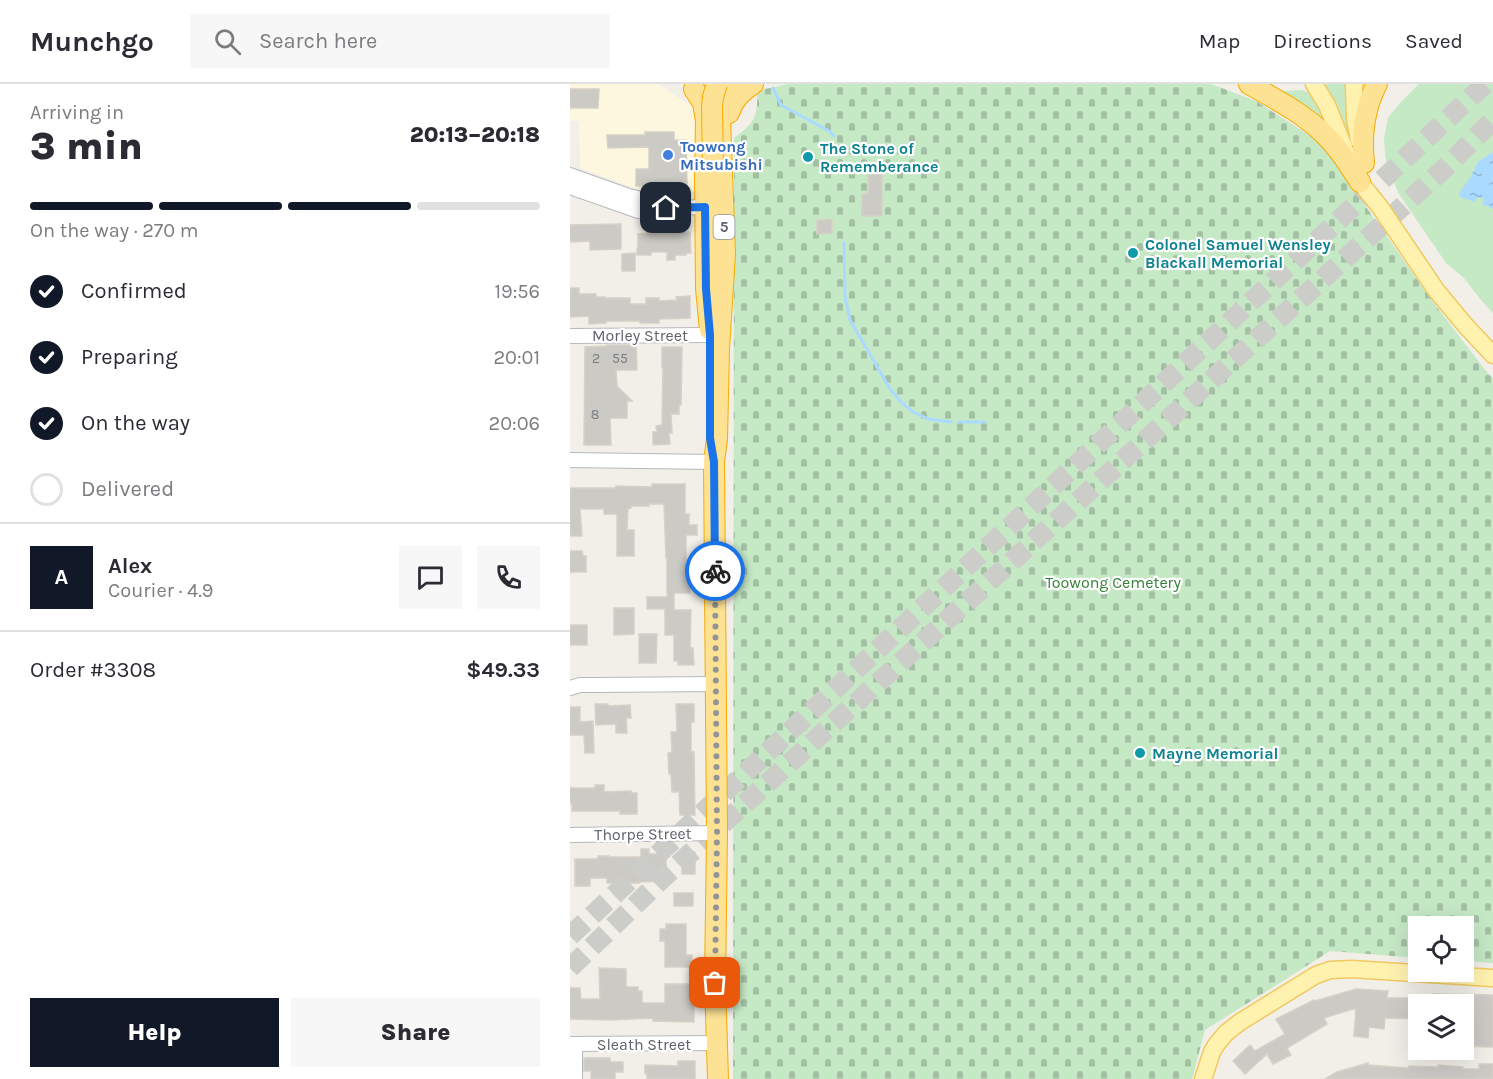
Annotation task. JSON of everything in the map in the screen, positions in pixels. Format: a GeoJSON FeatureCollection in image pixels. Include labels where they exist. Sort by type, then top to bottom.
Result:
{"type":"FeatureCollection","features":[{"type":"Feature","properties":{"kind":"highway","name":"5"},"geometry":{"type":"LineString","coordinates":[[717,84],[712,107],[725,254],[714,462],[717,833],[715,983],[718,1079]]}},
{"type":"Feature","properties":{"kind":"highway"},"geometry":{"type":"LineString","coordinates":[[718,162],[720,111],[731,84]]}},
{"type":"Feature","properties":{"kind":"highway"},"geometry":{"type":"LineString","coordinates":[[687,86],[704,91],[731,84]]}},
{"type":"Feature","properties":{"kind":"highway","name":"5"},"geometry":{"type":"LineString","coordinates":[[714,462],[710,438],[710,335],[715,313],[718,162],[730,110],[741,93],[753,84]]}},
{"type":"Feature","properties":{"kind":"highway"},"geometry":{"type":"LineString","coordinates":[[1249,84],[1314,125],[1362,172]]}},
{"type":"Feature","properties":{"kind":"highway"},"geometry":{"type":"LineString","coordinates":[[1362,172],[1364,122],[1377,84]]}},
{"type":"Feature","properties":{"kind":"highway"},"geometry":{"type":"LineString","coordinates":[[687,86],[703,103],[706,116],[706,289],[710,335]]}},
{"type":"Feature","properties":{"kind":"main road"},"geometry":{"type":"LineString","coordinates":[[1314,84],[1327,105],[1348,159],[1362,172]]}},
{"type":"Feature","properties":{"kind":"main road"},"geometry":{"type":"LineString","coordinates":[[1354,84],[1355,118],[1362,172],[1380,207],[1436,290],[1465,326],[1493,355]]}},
{"type":"Feature","properties":{"kind":"main road"},"geometry":{"type":"LineString","coordinates":[[1203,1079],[1212,1052],[1226,1033],[1305,981],[1330,970],[1351,969],[1493,978]]}},
{"type":"Feature","properties":{"kind":"street"},"geometry":{"type":"LineString","coordinates":[[570,175],[629,196],[678,207]]}},
{"type":"Feature","properties":{"kind":"street"},"geometry":{"type":"LineString","coordinates":[[570,187],[636,210],[705,207]]}},
{"type":"Feature","properties":{"kind":"street","name":"Morley Street"},"geometry":{"type":"LineString","coordinates":[[570,336],[710,335]]}},
{"type":"Feature","properties":{"kind":"street"},"geometry":{"type":"LineString","coordinates":[[570,460],[714,462]]}},
{"type":"Feature","properties":{"kind":"street"},"geometry":{"type":"LineString","coordinates":[[573,686],[715,684]]}},
{"type":"Feature","properties":{"kind":"street","name":"Thorpe Street"},"geometry":{"type":"LineString","coordinates":[[570,835],[717,833]]}},
{"type":"Feature","properties":{"kind":"street","name":"Sleath Street"},"geometry":{"type":"LineString","coordinates":[[573,1044],[717,1043]]}},
{"type":"Feature","properties":{"kind":"street"},"geometry":{"type":"LineString","coordinates":[[573,1044],[575,1079]]}},
{"type":"Feature","properties":{"kind":"shaded area"},"geometry":{"type":"Polygon","coordinates":[[[570,84],[658,84],[690,105],[697,114],[697,188],[689,193],[645,192],[580,168],[579,121],[570,121],[570,84]]]}},
{"type":"Feature","properties":{"kind":"green space","name":"Toowong Cemetery"},"geometry":{"type":"Polygon","coordinates":[[[788,84],[1211,84],[1256,101],[1320,142],[1439,310],[1493,378],[1493,963],[1474,962],[1474,916],[1408,916],[1408,957],[1330,951],[1205,1030],[1192,1079],[733,1079],[734,138],[754,119],[757,91],[788,84]]]}},
{"type":"Feature","properties":{"kind":"green space"},"geometry":{"type":"Polygon","coordinates":[[[1351,84],[1361,168],[1321,86],[1351,84]]]}},
{"type":"Feature","properties":{"kind":"green space"},"geometry":{"type":"Polygon","coordinates":[[[1419,84],[1493,84],[1493,313],[1464,278],[1446,263],[1399,194],[1387,166],[1384,138],[1388,118],[1419,84]]]}},
{"type":"Feature","properties":{"kind":"green space"},"geometry":{"type":"Polygon","coordinates":[[[1302,90],[1311,93],[1335,138],[1272,92],[1302,90]]]}},
{"type":"Feature","properties":{"kind":"water"},"geometry":{"type":"Polygon","coordinates":[[[1493,152],[1493,209],[1482,205],[1484,199],[1477,197],[1475,202],[1460,197],[1459,194],[1478,162],[1493,152]]]}},
{"type":"Feature","properties":{"kind":"building"},"geometry":{"type":"Polygon","coordinates":[[[570,89],[599,89],[598,108],[570,108],[570,89]]]}},
{"type":"Feature","properties":{"kind":"building","name":"Toowong Mitsubishi"},"geometry":{"type":"Polygon","coordinates":[[[645,132],[674,132],[674,140],[686,140],[687,185],[636,186],[636,169],[649,169],[649,147],[608,148],[607,135],[645,135],[645,132]]]}},
{"type":"Feature","properties":{"kind":"building"},"geometry":{"type":"Polygon","coordinates":[[[868,167],[882,167],[882,216],[862,216],[862,194],[868,194],[868,167]]]}},
{"type":"Feature","properties":{"kind":"building"},"geometry":{"type":"Polygon","coordinates":[[[817,220],[832,220],[832,233],[817,234],[817,220]]]}},
{"type":"Feature","properties":{"kind":"building"},"geometry":{"type":"Polygon","coordinates":[[[621,224],[621,249],[590,250],[590,241],[570,242],[570,225],[621,224]]]}},
{"type":"Feature","properties":{"kind":"building"},"geometry":{"type":"Polygon","coordinates":[[[652,231],[690,232],[691,253],[675,255],[675,260],[667,260],[667,252],[637,255],[638,234],[652,233],[652,231]]]}},
{"type":"Feature","properties":{"kind":"building"},"geometry":{"type":"Polygon","coordinates":[[[635,253],[635,271],[622,271],[622,254],[635,253]]]}},
{"type":"Feature","properties":{"kind":"building"},"geometry":{"type":"Polygon","coordinates":[[[570,288],[579,288],[579,294],[596,294],[596,297],[630,298],[630,304],[646,304],[646,298],[659,298],[659,301],[677,300],[676,297],[690,296],[690,318],[659,319],[659,323],[606,321],[606,323],[589,324],[589,316],[570,317],[570,288]]]}},
{"type":"Feature","properties":{"kind":"building"},"geometry":{"type":"Polygon","coordinates":[[[636,345],[637,370],[616,370],[617,386],[632,401],[627,401],[627,418],[610,418],[611,445],[584,445],[585,347],[636,345]]]}},
{"type":"Feature","properties":{"kind":"building"},"geometry":{"type":"Polygon","coordinates":[[[662,347],[682,347],[681,405],[679,405],[679,414],[671,414],[670,444],[653,445],[653,432],[657,432],[656,426],[662,425],[662,347]]]}},
{"type":"Feature","properties":{"kind":"building"},"geometry":{"type":"Polygon","coordinates":[[[652,484],[685,484],[685,514],[689,514],[689,525],[697,525],[697,535],[686,535],[686,566],[689,566],[690,593],[674,593],[674,610],[691,610],[690,648],[693,648],[694,665],[678,665],[678,661],[674,661],[674,635],[665,635],[665,609],[647,609],[647,597],[667,597],[664,504],[631,506],[628,509],[627,530],[634,530],[634,556],[617,556],[617,514],[604,514],[604,509],[580,509],[582,536],[570,536],[570,488],[652,487],[652,484]]]}},
{"type":"Feature","properties":{"kind":"building"},"geometry":{"type":"Polygon","coordinates":[[[570,551],[582,551],[583,556],[586,556],[586,572],[570,572],[570,551]]]}},
{"type":"Feature","properties":{"kind":"building"},"geometry":{"type":"Polygon","coordinates":[[[614,608],[634,608],[634,634],[614,635],[614,608]]]}},
{"type":"Feature","properties":{"kind":"building"},"geometry":{"type":"Polygon","coordinates":[[[570,625],[587,625],[587,645],[570,645],[570,625]]]}},
{"type":"Feature","properties":{"kind":"building"},"geometry":{"type":"Polygon","coordinates":[[[639,634],[657,634],[656,663],[639,663],[639,634]]]}},
{"type":"Feature","properties":{"kind":"building"},"geometry":{"type":"Polygon","coordinates":[[[595,704],[630,705],[631,718],[626,718],[627,733],[616,733],[616,724],[596,725],[595,704]]]}},
{"type":"Feature","properties":{"kind":"building"},"geometry":{"type":"Polygon","coordinates":[[[676,704],[694,704],[694,722],[691,722],[691,752],[694,752],[695,815],[680,815],[679,792],[672,792],[668,753],[672,752],[671,732],[677,732],[676,704]]]}},
{"type":"Feature","properties":{"kind":"building"},"geometry":{"type":"Polygon","coordinates":[[[570,707],[580,707],[580,722],[593,721],[594,753],[585,753],[584,735],[570,735],[570,707]]]}},
{"type":"Feature","properties":{"kind":"building"},"geometry":{"type":"Polygon","coordinates":[[[595,785],[604,785],[604,792],[631,791],[631,793],[637,793],[637,814],[620,814],[620,811],[572,811],[570,788],[595,788],[595,785]]]}},
{"type":"Feature","properties":{"kind":"building"},"geometry":{"type":"Polygon","coordinates":[[[641,849],[649,849],[649,854],[666,854],[666,881],[607,883],[607,878],[590,878],[590,886],[575,886],[575,859],[598,859],[598,856],[641,857],[641,849]]]}},
{"type":"Feature","properties":{"kind":"building"},"geometry":{"type":"Polygon","coordinates":[[[682,852],[695,852],[695,874],[682,874],[682,852]]]}},
{"type":"Feature","properties":{"kind":"building"},"geometry":{"type":"Polygon","coordinates":[[[674,893],[693,893],[693,906],[674,906],[674,893]]]}},
{"type":"Feature","properties":{"kind":"building"},"geometry":{"type":"Polygon","coordinates":[[[666,924],[686,924],[686,955],[692,955],[692,967],[665,967],[665,941],[660,941],[660,929],[666,929],[666,924]]]}},
{"type":"Feature","properties":{"kind":"building"},"geometry":{"type":"Polygon","coordinates":[[[599,968],[626,969],[626,987],[638,987],[638,991],[642,991],[642,1003],[665,1003],[665,984],[692,984],[692,998],[700,998],[700,1006],[694,1006],[694,1022],[653,1021],[653,1018],[570,1019],[570,988],[580,988],[581,999],[600,999],[599,968]]]}},
{"type":"Feature","properties":{"kind":"building"},"geometry":{"type":"Polygon","coordinates":[[[1356,989],[1388,991],[1387,998],[1408,998],[1408,1019],[1385,1018],[1384,1029],[1369,1027],[1368,1038],[1354,1036],[1356,1008],[1324,1018],[1327,1024],[1287,1048],[1291,1055],[1273,1064],[1267,1054],[1245,1074],[1233,1061],[1250,1045],[1255,1051],[1285,1034],[1276,1019],[1315,1001],[1356,989]]]}},
{"type":"Feature","properties":{"kind":"building"},"geometry":{"type":"Polygon","coordinates":[[[1474,995],[1493,995],[1493,1047],[1474,1046],[1474,995]]]}},
{"type":"Feature","properties":{"kind":"building"},"geometry":{"type":"Polygon","coordinates":[[[584,1058],[610,1058],[610,1062],[623,1062],[623,1072],[615,1072],[615,1079],[591,1079],[591,1071],[584,1071],[584,1058]]]}},
{"type":"Feature","properties":{"kind":"building"},"geometry":{"type":"Polygon","coordinates":[[[678,1061],[695,1061],[695,1079],[647,1079],[645,1065],[678,1066],[678,1061]]]}},
{"type":"Feature","properties":{"kind":"building"},"geometry":{"type":"Polygon","coordinates":[[[1368,1063],[1368,1065],[1408,1068],[1409,1066],[1438,1067],[1438,1065],[1463,1067],[1462,1069],[1479,1069],[1479,1064],[1493,1064],[1493,1079],[1325,1079],[1337,1072],[1368,1063]]]}},
{"type":"Feature","properties":{"kind":"waterway"},"geometry":{"type":"LineString","coordinates":[[773,88],[781,105],[834,136]]}},
{"type":"Feature","properties":{"kind":"waterway"},"geometry":{"type":"LineString","coordinates":[[844,243],[845,297],[850,320],[890,389],[913,412],[928,419],[951,422]]}},
{"type":"Feature","properties":{"kind":"waterway"},"geometry":{"type":"LineString","coordinates":[[959,422],[985,422]]}},
{"type":"Feature","properties":{"kind":"tunnel"},"geometry":{"type":"LineString","coordinates":[[570,936],[1485,84]]}},
{"type":"Feature","properties":{"kind":"tunnel"},"geometry":{"type":"LineString","coordinates":[[570,968],[662,879],[1446,167],[1493,120]]}},
{"type":"Feature","properties":{"kind":"way so far"},"geometry":{"type":"LineString","coordinates":[[715,571],[717,833],[715,983]]}},
{"type":"Feature","properties":{"kind":"place","name":"Toowong Mitsubishi"},"geometry":{"type":"Point","coordinates":[668,155]}},
{"type":"Feature","properties":{"kind":"place","name":"The Stone of Rememberance"},"geometry":{"type":"Point","coordinates":[808,157]}},
{"type":"Feature","properties":{"kind":"place","name":"Colonel Samuel Wensley Blackall Memorial"},"geometry":{"type":"Point","coordinates":[1133,253]}},
{"type":"Feature","properties":{"kind":"place","name":"Mayne Memorial"},"geometry":{"type":"Point","coordinates":[1140,753]}},
{"type":"Feature","properties":{"kind":"route"},"geometry":{"type":"LineString","coordinates":[[666,208],[705,207],[706,289],[710,335],[710,438],[714,462],[715,571]]}}]}
